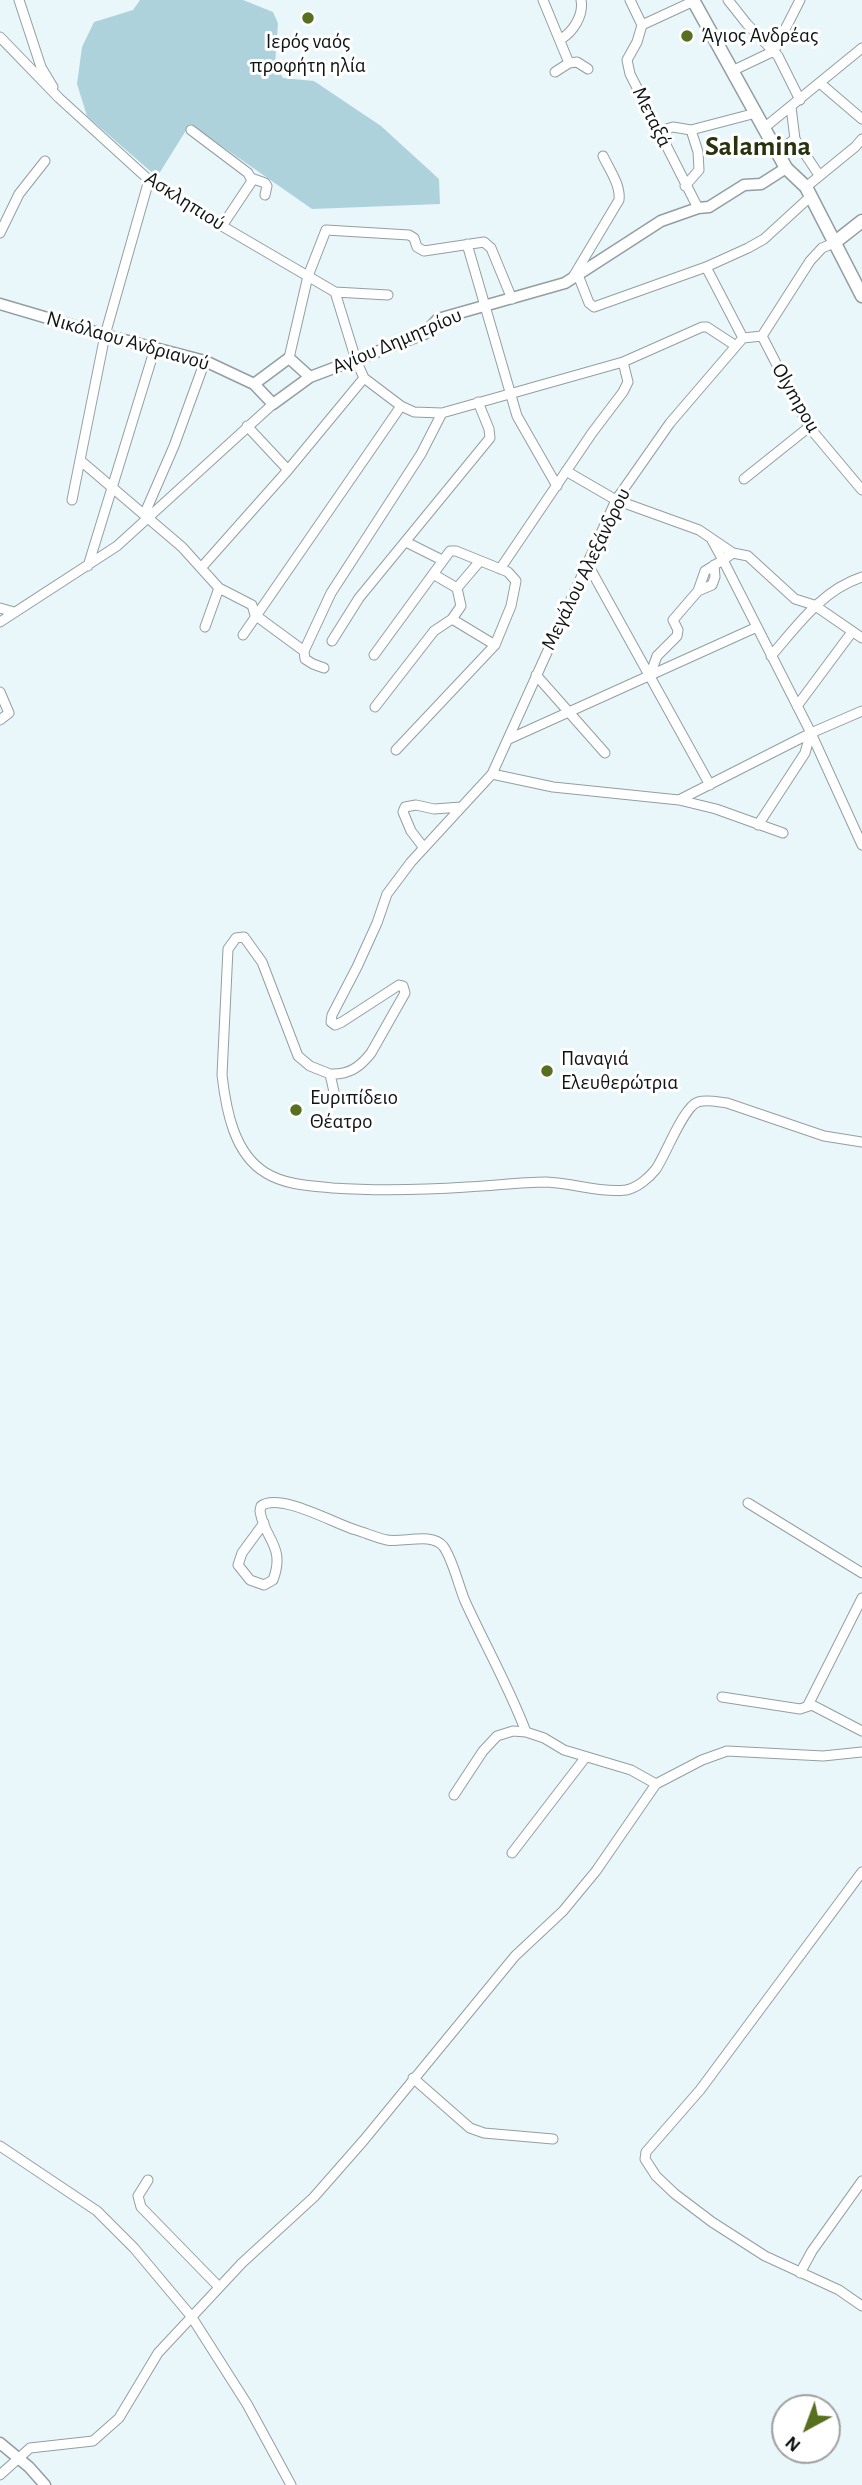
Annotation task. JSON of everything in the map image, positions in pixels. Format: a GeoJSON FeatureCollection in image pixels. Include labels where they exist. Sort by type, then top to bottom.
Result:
{"type":"FeatureCollection","features":[{"type":"Feature","properties":{"kind":"main road"},"geometry":{"type":"LineString","coordinates":[[693,0],[786,168],[808,191],[862,296]]}},
{"type":"Feature","properties":{"kind":"main road"},"geometry":{"type":"LineString","coordinates":[[834,243],[862,221]]}},
{"type":"Feature","properties":{"kind":"street"},"geometry":{"type":"LineString","coordinates":[[19,0],[41,67],[59,98]]}},
{"type":"Feature","properties":{"kind":"street"},"geometry":{"type":"LineString","coordinates":[[543,0],[569,63]]}},
{"type":"Feature","properties":{"kind":"street"},"geometry":{"type":"LineString","coordinates":[[561,39],[570,34],[582,11],[581,0]]}},
{"type":"Feature","properties":{"kind":"street"},"geometry":{"type":"LineString","coordinates":[[630,0],[642,25],[693,0]]}},
{"type":"Feature","properties":{"kind":"street"},"geometry":{"type":"LineString","coordinates":[[728,0],[774,51],[800,100]]}},
{"type":"Feature","properties":{"kind":"street"},"geometry":{"type":"LineString","coordinates":[[732,71],[774,51],[800,0]]}},
{"type":"Feature","properties":{"kind":"street","name":"Μεταξά"},"geometry":{"type":"LineString","coordinates":[[642,25],[637,42],[629,54],[628,66],[698,208]]}},
{"type":"Feature","properties":{"kind":"street","name":"Ασκληπιού"},"geometry":{"type":"LineString","coordinates":[[0,37],[59,98],[149,180],[335,292]]}},
{"type":"Feature","properties":{"kind":"street"},"geometry":{"type":"LineString","coordinates":[[764,128],[862,48]]}},
{"type":"Feature","properties":{"kind":"street"},"geometry":{"type":"LineString","coordinates":[[555,72],[569,63],[577,62],[588,69]]}},
{"type":"Feature","properties":{"kind":"street"},"geometry":{"type":"LineString","coordinates":[[821,84],[862,119]]}},
{"type":"Feature","properties":{"kind":"street"},"geometry":{"type":"LineString","coordinates":[[791,107],[795,139],[819,175]]}},
{"type":"Feature","properties":{"kind":"street"},"geometry":{"type":"LineString","coordinates":[[660,131],[679,126],[691,130],[756,113]]}},
{"type":"Feature","properties":{"kind":"street"},"geometry":{"type":"LineString","coordinates":[[191,130],[251,178],[265,183],[265,195]]}},
{"type":"Feature","properties":{"kind":"street"},"geometry":{"type":"LineString","coordinates":[[685,186],[699,170],[698,152],[691,130]]}},
{"type":"Feature","properties":{"kind":"street"},"geometry":{"type":"LineString","coordinates":[[777,152],[795,139]]}},
{"type":"Feature","properties":{"kind":"street"},"geometry":{"type":"LineString","coordinates":[[603,156],[620,193],[619,200],[575,277],[594,307],[731,257],[764,239],[819,175],[859,151],[862,139]]}},
{"type":"Feature","properties":{"kind":"street"},"geometry":{"type":"LineString","coordinates":[[0,233],[19,194],[45,161]]}},
{"type":"Feature","properties":{"kind":"street","name":"Αγίου Δημητρίου"},"geometry":{"type":"LineString","coordinates":[[273,404],[310,377],[424,334],[438,319],[565,283],[662,221],[698,208],[709,207],[744,185],[761,184],[786,168]]}},
{"type":"Feature","properties":{"kind":"street"},"geometry":{"type":"LineString","coordinates":[[222,226],[251,178]]}},
{"type":"Feature","properties":{"kind":"street"},"geometry":{"type":"LineString","coordinates":[[72,500],[105,335],[149,180]]}},
{"type":"Feature","properties":{"kind":"street"},"geometry":{"type":"LineString","coordinates":[[0,622],[117,546],[273,404],[254,384],[289,358],[308,276],[326,230],[409,235],[414,238],[417,247],[424,251],[484,242],[491,248],[512,299]]}},
{"type":"Feature","properties":{"kind":"street"},"geometry":{"type":"LineString","coordinates":[[388,295],[335,292],[364,378],[380,393],[414,412],[442,413],[623,362],[702,327],[740,342],[762,336],[810,261],[822,248],[834,243]]}},
{"type":"Feature","properties":{"kind":"street"},"geometry":{"type":"LineString","coordinates":[[467,244],[517,416],[557,486]]}},
{"type":"Feature","properties":{"kind":"street"},"geometry":{"type":"LineString","coordinates":[[706,267],[740,342]]}},
{"type":"Feature","properties":{"kind":"street","name":"Νικόλαου Ανδριανού"},"geometry":{"type":"LineString","coordinates":[[0,304],[205,361],[254,384]]}},
{"type":"Feature","properties":{"kind":"street","name":"Olympou"},"geometry":{"type":"LineString","coordinates":[[762,336],[809,427],[861,486]]}},
{"type":"Feature","properties":{"kind":"street","name":"Μεγάλου Αλεξάνδρου"},"geometry":{"type":"LineString","coordinates":[[330,1074],[346,1073],[364,1062],[405,993],[403,986],[399,985],[342,1022],[335,1025],[331,1022],[377,923],[387,894],[424,848],[492,774],[616,500],[670,423],[740,342]]}},
{"type":"Feature","properties":{"kind":"street"},"geometry":{"type":"LineString","coordinates":[[88,566],[90,552],[113,488],[155,348]]}},
{"type":"Feature","properties":{"kind":"street"},"geometry":{"type":"LineString","coordinates":[[289,358],[310,377]]}},
{"type":"Feature","properties":{"kind":"street"},"geometry":{"type":"LineString","coordinates":[[146,517],[205,361]]}},
{"type":"Feature","properties":{"kind":"street"},"geometry":{"type":"LineString","coordinates":[[500,569],[623,392],[628,382],[623,362]]}},
{"type":"Feature","properties":{"kind":"street"},"geometry":{"type":"LineString","coordinates":[[201,568],[288,470],[364,378]]}},
{"type":"Feature","properties":{"kind":"street"},"geometry":{"type":"LineString","coordinates":[[332,641],[359,598],[490,438],[478,402]]}},
{"type":"Feature","properties":{"kind":"street"},"geometry":{"type":"LineString","coordinates":[[243,635],[401,406]]}},
{"type":"Feature","properties":{"kind":"street"},"geometry":{"type":"LineString","coordinates":[[324,668],[305,659],[304,651],[331,593],[421,454],[442,413]]}},
{"type":"Feature","properties":{"kind":"street"},"geometry":{"type":"LineString","coordinates":[[247,426],[288,470]]}},
{"type":"Feature","properties":{"kind":"street"},"geometry":{"type":"LineString","coordinates":[[744,479],[809,427]]}},
{"type":"Feature","properties":{"kind":"street"},"geometry":{"type":"LineString","coordinates":[[81,461],[182,547],[219,588],[251,605],[255,615],[304,651]]}},
{"type":"Feature","properties":{"kind":"street"},"geometry":{"type":"LineString","coordinates":[[566,471],[616,500],[699,530],[733,553],[748,556],[795,599],[814,606],[862,638]]}},
{"type":"Feature","properties":{"kind":"street"},"geometry":{"type":"LineString","coordinates":[[711,537],[718,563],[757,627],[811,733],[862,845]]}},
{"type":"Feature","properties":{"kind":"street"},"geometry":{"type":"LineString","coordinates":[[406,542],[442,560]]}},
{"type":"Feature","properties":{"kind":"street"},"geometry":{"type":"LineString","coordinates":[[374,655],[450,551],[454,550],[513,576],[516,586],[511,606],[495,645],[396,750]]}},
{"type":"Feature","properties":{"kind":"street"},"geometry":{"type":"LineString","coordinates":[[650,675],[657,656],[677,636],[678,630],[673,620],[698,591],[705,571],[733,553]]}},
{"type":"Feature","properties":{"kind":"street"},"geometry":{"type":"LineString","coordinates":[[457,588],[480,561]]}},
{"type":"Feature","properties":{"kind":"street"},"geometry":{"type":"LineString","coordinates":[[587,563],[710,785]]}},
{"type":"Feature","properties":{"kind":"street"},"geometry":{"type":"LineString","coordinates":[[375,707],[434,631],[452,619],[461,606],[457,588],[433,574]]}},
{"type":"Feature","properties":{"kind":"street"},"geometry":{"type":"LineString","coordinates":[[771,656],[814,606],[847,583],[862,577]]}},
{"type":"Feature","properties":{"kind":"street"},"geometry":{"type":"LineString","coordinates":[[205,627],[219,588]]}},
{"type":"Feature","properties":{"kind":"street"},"geometry":{"type":"LineString","coordinates":[[0,608],[14,611]]}},
{"type":"Feature","properties":{"kind":"street"},"geometry":{"type":"LineString","coordinates":[[452,619],[495,645]]}},
{"type":"Feature","properties":{"kind":"street"},"geometry":{"type":"LineString","coordinates":[[509,739],[757,627]]}},
{"type":"Feature","properties":{"kind":"street"},"geometry":{"type":"LineString","coordinates":[[797,706],[852,632]]}},
{"type":"Feature","properties":{"kind":"street"},"geometry":{"type":"LineString","coordinates":[[536,675],[606,753]]}},
{"type":"Feature","properties":{"kind":"street"},"geometry":{"type":"LineString","coordinates":[[0,692],[9,713],[0,720]]}},
{"type":"Feature","properties":{"kind":"street"},"geometry":{"type":"LineString","coordinates":[[679,800],[811,733],[862,711]]}},
{"type":"Feature","properties":{"kind":"street"},"geometry":{"type":"LineString","coordinates":[[758,825],[805,753],[811,733]]}},
{"type":"Feature","properties":{"kind":"street"},"geometry":{"type":"LineString","coordinates":[[492,774],[553,787],[679,800],[783,833]]}},
{"type":"Feature","properties":{"kind":"street"},"geometry":{"type":"LineString","coordinates":[[424,848],[411,831],[402,812],[405,807],[461,807]]}},
{"type":"Feature","properties":{"kind":"street"},"geometry":{"type":"LineString","coordinates":[[334,1092],[330,1074],[310,1066],[299,1056],[262,962],[244,937],[236,938],[228,949],[222,1075],[224,1092],[232,1125],[247,1156],[260,1169],[276,1179],[309,1186],[365,1190],[547,1182],[629,1189],[650,1177],[656,1169],[686,1111],[696,1102],[711,1101],[727,1103],[824,1136],[862,1142]]}},
{"type":"Feature","properties":{"kind":"street"},"geometry":{"type":"LineString","coordinates":[[264,1523],[242,1553],[238,1564],[250,1580],[264,1585],[273,1580],[278,1562],[276,1548],[260,1511],[261,1506],[270,1502],[300,1508],[384,1540],[437,1541],[449,1556],[468,1607],[517,1707],[526,1732]]}},
{"type":"Feature","properties":{"kind":"street"},"geometry":{"type":"LineString","coordinates":[[748,1503],[862,1573]]}},
{"type":"Feature","properties":{"kind":"street"},"geometry":{"type":"LineString","coordinates":[[722,1697],[800,1709],[808,1705],[862,1598]]}},
{"type":"Feature","properties":{"kind":"street"},"geometry":{"type":"LineString","coordinates":[[808,1705],[862,1731]]}},
{"type":"Feature","properties":{"kind":"street"},"geometry":{"type":"LineString","coordinates":[[454,1795],[483,1751],[498,1736],[513,1731],[526,1732],[585,1758],[631,1770],[656,1784]]}},
{"type":"Feature","properties":{"kind":"street"},"geometry":{"type":"LineString","coordinates":[[0,2474],[30,2448],[93,2441],[99,2438],[127,2407],[158,2353],[264,2241],[313,2197],[364,2140],[515,1956],[563,1911],[596,1871],[656,1784],[702,1760],[727,1751],[823,1756],[862,1752]]}},
{"type":"Feature","properties":{"kind":"street"},"geometry":{"type":"LineString","coordinates":[[512,1853],[585,1758]]}},
{"type":"Feature","properties":{"kind":"street"},"geometry":{"type":"LineString","coordinates":[[862,1872],[700,2090],[646,2152],[645,2159],[656,2176],[691,2208],[765,2256],[839,2290],[862,2306]]}},
{"type":"Feature","properties":{"kind":"street"},"geometry":{"type":"LineString","coordinates":[[413,2078],[470,2128],[484,2133],[553,2139]]}},
{"type":"Feature","properties":{"kind":"street"},"geometry":{"type":"LineString","coordinates":[[0,2146],[97,2211],[134,2248],[191,2316],[253,2415],[291,2485]]}},
{"type":"Feature","properties":{"kind":"street"},"geometry":{"type":"LineString","coordinates":[[148,2180],[138,2196],[141,2207],[219,2287]]}},
{"type":"Feature","properties":{"kind":"street"},"geometry":{"type":"LineString","coordinates":[[800,2273],[812,2251],[862,2181]]}},
{"type":"Feature","properties":{"kind":"street"},"geometry":{"type":"LineString","coordinates":[[0,2443],[40,2477],[45,2485]]}},
{"type":"Feature","properties":{"kind":"shaded area"},"geometry":{"type":"Polygon","coordinates":[[[140,0],[243,0],[273,12],[278,23],[275,64],[283,78],[314,81],[381,126],[439,179],[440,204],[312,209],[190,124],[157,177],[87,116],[77,84],[82,47],[94,22],[133,10],[140,0]]]}},
{"type":"Feature","properties":{"kind":"place","name":"Ιερός ναός προφήτη ηλία"},"geometry":{"type":"Point","coordinates":[308,18]}},
{"type":"Feature","properties":{"kind":"place","name":"Άγιος Ανδρέας"},"geometry":{"type":"Point","coordinates":[687,36]}},
{"type":"Feature","properties":{"kind":"place","name":"Παναγιά Ελευθερώτρια"},"geometry":{"type":"Point","coordinates":[547,1071]}},
{"type":"Feature","properties":{"kind":"place","name":"Ευριπίδειο Θέατρο"},"geometry":{"type":"Point","coordinates":[296,1110]}},
{"type":"Feature","properties":{"kind":"district","name":"Salamina"},"geometry":{"type":"Point","coordinates":[758,147]}}]}
